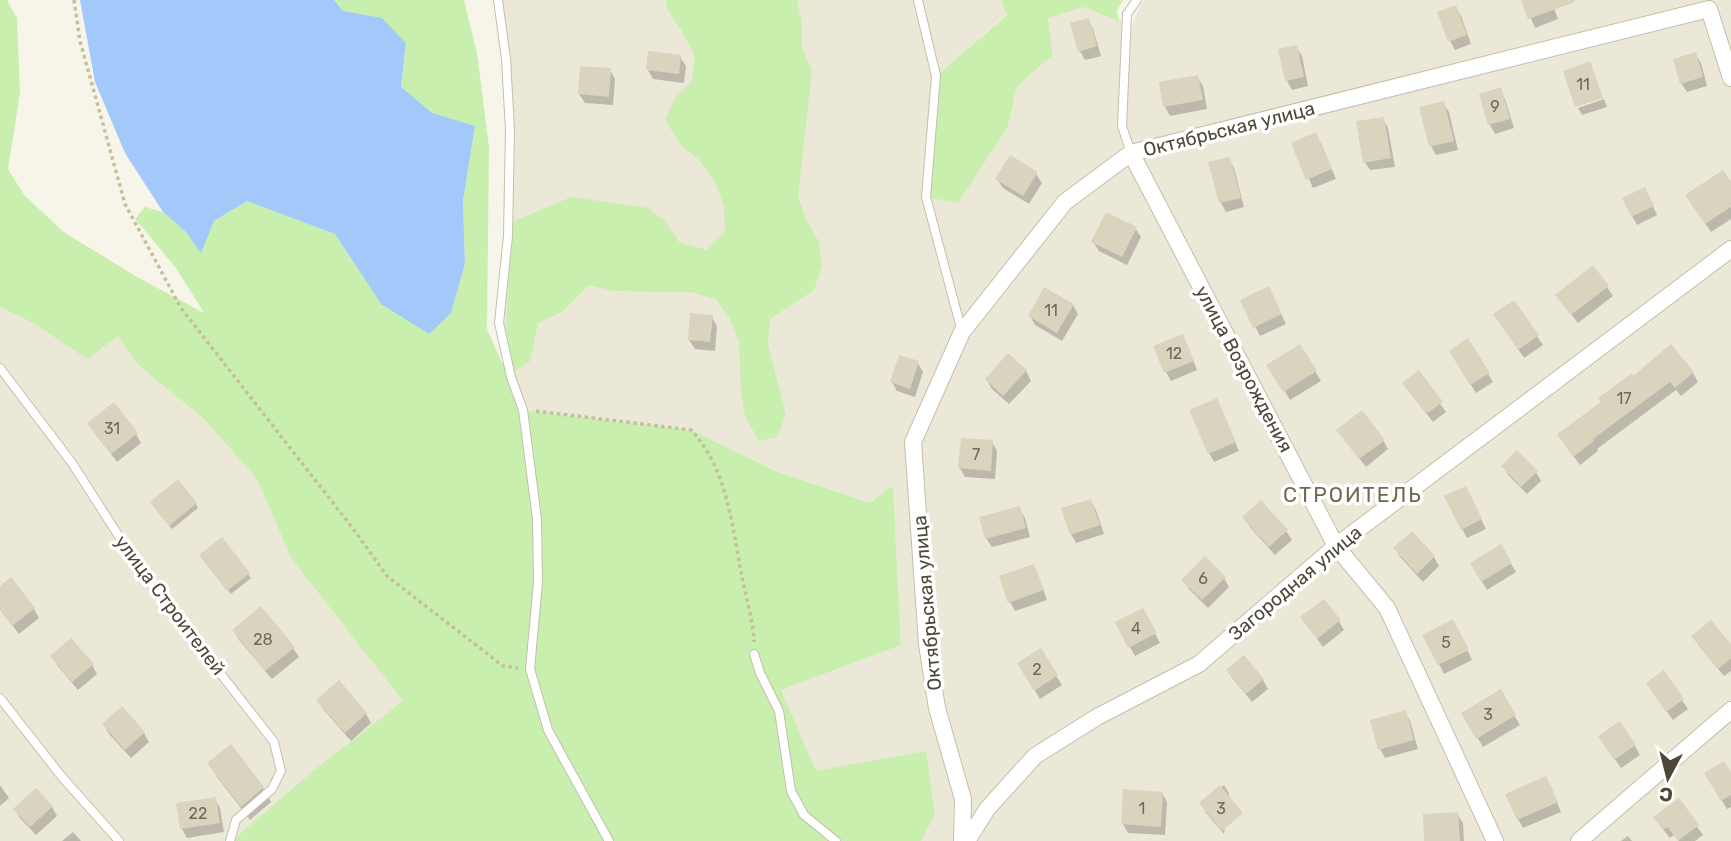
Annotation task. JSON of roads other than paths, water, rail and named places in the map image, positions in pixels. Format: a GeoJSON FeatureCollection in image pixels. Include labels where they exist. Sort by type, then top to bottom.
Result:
{"type":"FeatureCollection","features":[{"type":"Feature","properties":{"kind":"street","name":"Октябрьская улица"},"geometry":{"type":"LineString","coordinates":[[962,841],[963,799],[937,708],[927,644],[913,442],[962,332],[1065,202],[1131,153],[1707,5]]}},
{"type":"Feature","properties":{"kind":"street"},"geometry":{"type":"LineString","coordinates":[[1707,5],[1731,78]]}},
{"type":"Feature","properties":{"kind":"street","name":"улица Возрождения"},"geometry":{"type":"LineString","coordinates":[[1131,153],[1336,545],[1387,608],[1495,841]]}},
{"type":"Feature","properties":{"kind":"street","name":"Загородная улица"},"geometry":{"type":"LineString","coordinates":[[967,841],[987,809],[1035,756],[1097,717],[1199,664],[1336,545],[1731,249]]}},
{"type":"Feature","properties":{"kind":"street"},"geometry":{"type":"LineString","coordinates":[[1579,841],[1731,710]]}},
{"type":"Feature","properties":{"kind":"lane"},"geometry":{"type":"LineString","coordinates":[[498,0],[506,59],[510,130],[508,236],[499,324],[511,377],[523,410],[537,519],[538,582],[530,669],[548,730],[608,841]]}},
{"type":"Feature","properties":{"kind":"lane"},"geometry":{"type":"LineString","coordinates":[[918,0],[936,76],[926,197],[962,332]]}},
{"type":"Feature","properties":{"kind":"lane"},"geometry":{"type":"LineString","coordinates":[[1131,153],[1122,126],[1127,14],[1137,0]]}},
{"type":"Feature","properties":{"kind":"lane","name":"улица Строителей"},"geometry":{"type":"LineString","coordinates":[[0,368],[72,463],[145,577],[274,742],[281,771],[272,789],[236,820],[230,841]]}},
{"type":"Feature","properties":{"kind":"lane"},"geometry":{"type":"LineString","coordinates":[[754,654],[760,673],[779,711],[791,792],[804,815],[836,841]]}},
{"type":"Feature","properties":{"kind":"lane"},"geometry":{"type":"LineString","coordinates":[[0,698],[62,777],[119,841]]}},
{"type":"Feature","properties":{"kind":"water"},"geometry":{"type":"Polygon","coordinates":[[[80,0],[334,0],[343,11],[382,18],[406,43],[401,87],[432,113],[475,126],[463,201],[465,263],[451,313],[429,334],[381,304],[335,234],[247,201],[214,221],[201,253],[186,232],[163,212],[125,153],[95,82],[80,0]]]}},
{"type":"Feature","properties":{"kind":"district","name":"СТРОИТЕЛЬ"},"geometry":{"type":"Point","coordinates":[1353,494]}}]}
